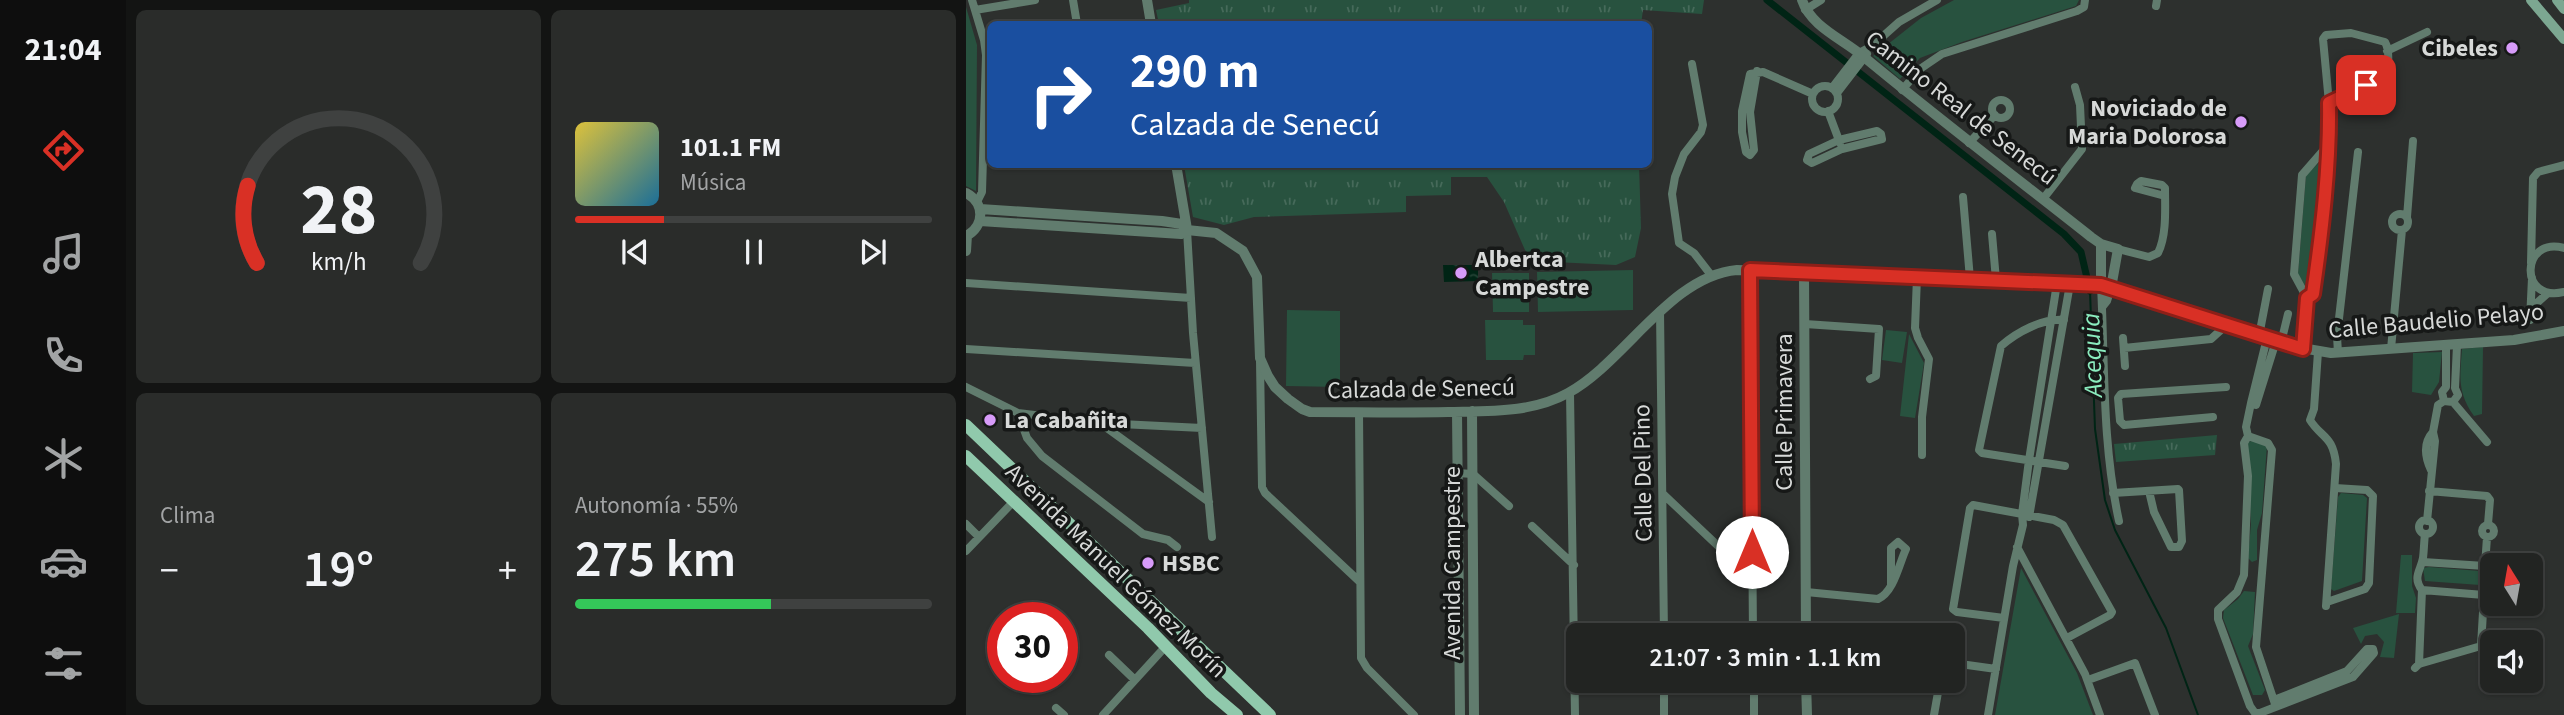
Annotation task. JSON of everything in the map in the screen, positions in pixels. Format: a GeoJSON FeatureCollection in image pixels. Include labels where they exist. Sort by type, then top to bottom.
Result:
{"type":"FeatureCollection","features":[{"type":"Feature","properties":{"kind":"main road"},"geometry":{"type":"LineString","coordinates":[[2531,0],[2564,39]]}},
{"type":"Feature","properties":{"kind":"main road"},"geometry":{"type":"LineString","coordinates":[[2557,0],[2564,9]]}},
{"type":"Feature","properties":{"kind":"main road","name":"Avenida Manuel Gómez Morín"},"geometry":{"type":"LineString","coordinates":[[966,425],[1270,715]]}},
{"type":"Feature","properties":{"kind":"main road","name":"Avenida Manuel Gómez Morín"},"geometry":{"type":"LineString","coordinates":[[966,456],[1237,715]]}},
{"type":"Feature","properties":{"kind":"main road"},"geometry":{"type":"LineString","coordinates":[[1148,628],[1163,628],[1168,618]]}},
{"type":"Feature","properties":{"kind":"main road"},"geometry":{"type":"LineString","coordinates":[[1166,646],[1177,639],[1183,640],[1204,654]]}},
{"type":"Feature","properties":{"kind":"street"},"geometry":{"type":"LineString","coordinates":[[972,0],[986,47],[987,66]]}},
{"type":"Feature","properties":{"kind":"street"},"geometry":{"type":"LineString","coordinates":[[975,10],[1035,0]]}},
{"type":"Feature","properties":{"kind":"street"},"geometry":{"type":"LineString","coordinates":[[1073,0],[1076,21]]}},
{"type":"Feature","properties":{"kind":"street"},"geometry":{"type":"LineString","coordinates":[[1147,0],[1150,21]]}},
{"type":"Feature","properties":{"kind":"street"},"geometry":{"type":"LineString","coordinates":[[1803,5],[1821,0]]}},
{"type":"Feature","properties":{"kind":"street"},"geometry":{"type":"LineString","coordinates":[[1834,90],[1872,46],[1899,22],[1937,0]]}},
{"type":"Feature","properties":{"kind":"street"},"geometry":{"type":"LineString","coordinates":[[1902,90],[1920,68],[1942,54],[2077,11],[2084,6],[2085,0]]}},
{"type":"Feature","properties":{"kind":"street","name":"Camino Real de Senecú"},"geometry":{"type":"LineString","coordinates":[[1803,5],[1816,22],[1860,59],[2101,244]]}},
{"type":"Feature","properties":{"kind":"street"},"geometry":{"type":"LineString","coordinates":[[2388,51],[2427,32]]}},
{"type":"Feature","properties":{"kind":"street"},"geometry":{"type":"LineString","coordinates":[[2307,298],[2313,293],[2329,144],[2325,36],[2351,33],[2385,43],[2388,51],[2387,72],[2384,76],[2329,103]]}},
{"type":"Feature","properties":{"kind":"street"},"geometry":{"type":"LineString","coordinates":[[1692,64],[1703,125],[1678,167],[1672,203],[1679,243],[1694,253],[1711,275]]}},
{"type":"Feature","properties":{"kind":"street"},"geometry":{"type":"LineString","coordinates":[[1746,112],[1757,71],[1813,94]]}},
{"type":"Feature","properties":{"kind":"street"},"geometry":{"type":"LineString","coordinates":[[1828,111],[1815,108],[1813,94],[1821,86],[1834,90]]}},
{"type":"Feature","properties":{"kind":"street"},"geometry":{"type":"LineString","coordinates":[[2043,199],[2082,149],[2080,106],[2075,87]]}},
{"type":"Feature","properties":{"kind":"street"},"geometry":{"type":"LineString","coordinates":[[1828,111],[1837,104],[1834,90]]}},
{"type":"Feature","properties":{"kind":"street"},"geometry":{"type":"LineString","coordinates":[[1828,111],[1841,145]]}},
{"type":"Feature","properties":{"kind":"street"},"geometry":{"type":"LineString","coordinates":[[1969,143],[1995,115]]}},
{"type":"Feature","properties":{"kind":"street"},"geometry":{"type":"LineString","coordinates":[[2391,349],[2402,230],[2408,225],[2413,141]]}},
{"type":"Feature","properties":{"kind":"street"},"geometry":{"type":"LineString","coordinates":[[2303,349],[2307,298],[2294,274],[2302,175],[2329,144]]}},
{"type":"Feature","properties":{"kind":"street"},"geometry":{"type":"LineString","coordinates":[[966,251],[966,235],[975,230],[980,221],[979,205],[987,151]]}},
{"type":"Feature","properties":{"kind":"street"},"geometry":{"type":"LineString","coordinates":[[2334,353],[2358,152]]}},
{"type":"Feature","properties":{"kind":"street"},"geometry":{"type":"LineString","coordinates":[[2530,320],[2533,178],[2538,172],[2564,165]]}},
{"type":"Feature","properties":{"kind":"street"},"geometry":{"type":"LineString","coordinates":[[1177,168],[1187,230],[1195,363],[1212,537]]}},
{"type":"Feature","properties":{"kind":"street"},"geometry":{"type":"LineString","coordinates":[[966,193],[979,205],[1182,224],[1187,230]]}},
{"type":"Feature","properties":{"kind":"street"},"geometry":{"type":"LineString","coordinates":[[2106,287],[2101,244],[2149,257],[2158,253],[2165,196]]}},
{"type":"Feature","properties":{"kind":"street"},"geometry":{"type":"LineString","coordinates":[[1963,197],[1970,279]]}},
{"type":"Feature","properties":{"kind":"street"},"geometry":{"type":"LineString","coordinates":[[2392,221],[2399,214],[2407,217]]}},
{"type":"Feature","properties":{"kind":"street"},"geometry":{"type":"LineString","coordinates":[[2382,220],[2392,221]]}},
{"type":"Feature","properties":{"kind":"street"},"geometry":{"type":"LineString","coordinates":[[980,221],[1181,234],[1187,230]]}},
{"type":"Feature","properties":{"kind":"street"},"geometry":{"type":"LineString","coordinates":[[2392,221],[2395,228],[2402,230]]}},
{"type":"Feature","properties":{"kind":"street","name":"Calzada de Senecú"},"geometry":{"type":"LineString","coordinates":[[1187,230],[1216,233],[1243,251],[1253,267],[1259,294],[1260,358],[1275,387],[1302,410],[1310,412],[1457,412],[1521,409],[1544,404],[1570,393],[1617,355],[1660,311],[1711,275],[1750,270],[2106,287]]}},
{"type":"Feature","properties":{"kind":"street"},"geometry":{"type":"LineString","coordinates":[[1992,234],[1996,281]]}},
{"type":"Feature","properties":{"kind":"street"},"geometry":{"type":"LineString","coordinates":[[2532,234],[2546,247]]}},
{"type":"Feature","properties":{"kind":"street"},"geometry":{"type":"LineString","coordinates":[[2531,263],[2534,256],[2546,247],[2564,247]]}},
{"type":"Feature","properties":{"kind":"street"},"geometry":{"type":"LineString","coordinates":[[2118,249],[2103,306],[2105,408],[2113,493],[2119,521]]}},
{"type":"Feature","properties":{"kind":"street"},"geometry":{"type":"LineString","coordinates":[[1750,270],[1753,623]]}},
{"type":"Feature","properties":{"kind":"street","name":"Calle Primavera"},"geometry":{"type":"LineString","coordinates":[[1804,272],[1806,623]]}},
{"type":"Feature","properties":{"kind":"street"},"geometry":{"type":"LineString","coordinates":[[1917,277],[1915,328],[1929,359],[1922,417],[1922,456]]}},
{"type":"Feature","properties":{"kind":"street"},"geometry":{"type":"LineString","coordinates":[[2532,278],[2535,285],[2548,293],[2564,292]]}},
{"type":"Feature","properties":{"kind":"street"},"geometry":{"type":"LineString","coordinates":[[966,283],[1191,298]]}},
{"type":"Feature","properties":{"kind":"street"},"geometry":{"type":"LineString","coordinates":[[2026,515],[2029,460],[2057,283]]}},
{"type":"Feature","properties":{"kind":"street"},"geometry":{"type":"LineString","coordinates":[[1989,715],[2017,547],[2041,462],[2070,284]]}},
{"type":"Feature","properties":{"kind":"street","name":"Calle Baudelio Pelayo"},"geometry":{"type":"LineString","coordinates":[[2106,287],[2222,327],[2318,352],[2452,345],[2530,338],[2564,331]]}},
{"type":"Feature","properties":{"kind":"street"},"geometry":{"type":"LineString","coordinates":[[2267,289],[2271,340],[2246,427],[2248,436],[2244,443],[2248,476],[2244,575],[2237,592],[2221,606],[2217,616],[2253,711],[2260,713],[2275,704],[2357,674],[2373,657],[2374,651],[2367,649],[2347,671],[2327,684]]}},
{"type":"Feature","properties":{"kind":"street"},"geometry":{"type":"LineString","coordinates":[[2530,309],[2548,293]]}},
{"type":"Feature","properties":{"kind":"street","name":"Calle Del Pino"},"geometry":{"type":"LineString","coordinates":[[1660,311],[1664,623]]}},
{"type":"Feature","properties":{"kind":"street"},"geometry":{"type":"LineString","coordinates":[[2271,340],[2288,314]]}},
{"type":"Feature","properties":{"kind":"street"},"geometry":{"type":"LineString","coordinates":[[2064,320],[2052,318],[2003,344],[1998,350],[1979,450],[1982,453],[2065,466]]}},
{"type":"Feature","properties":{"kind":"street"},"geometry":{"type":"LineString","coordinates":[[1805,324],[1879,329],[1876,376],[1870,379]]}},
{"type":"Feature","properties":{"kind":"street"},"geometry":{"type":"LineString","coordinates":[[2124,348],[2211,338],[2222,327]]}},
{"type":"Feature","properties":{"kind":"street"},"geometry":{"type":"LineString","coordinates":[[2123,338],[2124,366]]}},
{"type":"Feature","properties":{"kind":"street"},"geometry":{"type":"LineString","coordinates":[[2450,388],[2452,345]]}},
{"type":"Feature","properties":{"kind":"street"},"geometry":{"type":"LineString","coordinates":[[966,349],[1195,363]]}},
{"type":"Feature","properties":{"kind":"street"},"geometry":{"type":"LineString","coordinates":[[2318,352],[2314,409],[2320,429],[2335,454],[2326,604],[2365,589],[2369,583],[2373,495],[2367,490],[2335,488]]}},
{"type":"Feature","properties":{"kind":"street"},"geometry":{"type":"LineString","coordinates":[[1260,358],[1262,487],[1265,493],[1360,582]]}},
{"type":"Feature","properties":{"kind":"street"},"geometry":{"type":"LineString","coordinates":[[966,387],[1018,413],[1100,423],[1202,428]]}},
{"type":"Feature","properties":{"kind":"street"},"geometry":{"type":"LineString","coordinates":[[2213,417],[2124,425],[2120,421],[2118,398],[2121,394],[2226,387]]}},
{"type":"Feature","properties":{"kind":"street"},"geometry":{"type":"LineString","coordinates":[[2450,388],[2458,395],[2445,403],[2427,440],[2426,456],[2431,470],[2427,521],[2432,524],[2432,530],[2425,534],[2423,562],[2418,568],[2417,583],[2422,590],[2417,666],[2483,648],[2484,616]]}},
{"type":"Feature","properties":{"kind":"street"},"geometry":{"type":"LineString","coordinates":[[2450,388],[2442,392],[2445,403],[2487,442]]}},
{"type":"Feature","properties":{"kind":"street"},"geometry":{"type":"LineString","coordinates":[[1570,393],[1575,715]]}},
{"type":"Feature","properties":{"kind":"street"},"geometry":{"type":"LineString","coordinates":[[2105,408],[2119,406]]}},
{"type":"Feature","properties":{"kind":"street","name":"Avenida Campestre"},"geometry":{"type":"LineString","coordinates":[[1472,411],[1474,710]]}},
{"type":"Feature","properties":{"kind":"street"},"geometry":{"type":"LineString","coordinates":[[1359,412],[1363,662],[1414,715]]}},
{"type":"Feature","properties":{"kind":"street","name":"Avenida Campestre"},"geometry":{"type":"LineString","coordinates":[[1457,412],[1460,710]]}},
{"type":"Feature","properties":{"kind":"street"},"geometry":{"type":"LineString","coordinates":[[1018,413],[1027,438],[1042,456],[1143,534],[1168,540],[1177,547]]}},
{"type":"Feature","properties":{"kind":"street"},"geometry":{"type":"LineString","coordinates":[[1100,423],[1209,502]]}},
{"type":"Feature","properties":{"kind":"street"},"geometry":{"type":"LineString","coordinates":[[2248,436],[2268,443],[2272,450],[2256,647],[2275,704]]}},
{"type":"Feature","properties":{"kind":"street"},"geometry":{"type":"LineString","coordinates":[[1457,473],[1473,474],[1509,506]]}},
{"type":"Feature","properties":{"kind":"street"},"geometry":{"type":"LineString","coordinates":[[2113,493],[2178,489],[2182,541],[2179,547],[2171,547],[2154,512],[2149,491]]}},
{"type":"Feature","properties":{"kind":"street"},"geometry":{"type":"LineString","coordinates":[[2429,491],[2487,496],[2490,500],[2488,524],[2494,532],[2487,537],[2486,553]]}},
{"type":"Feature","properties":{"kind":"street"},"geometry":{"type":"LineString","coordinates":[[1663,494],[1752,578]]}},
{"type":"Feature","properties":{"kind":"street"},"geometry":{"type":"LineString","coordinates":[[1458,500],[1473,502]]}},
{"type":"Feature","properties":{"kind":"street"},"geometry":{"type":"LineString","coordinates":[[966,551],[1014,502]]}},
{"type":"Feature","properties":{"kind":"street"},"geometry":{"type":"LineString","coordinates":[[2004,618],[1957,612],[1953,608],[1971,506],[1974,505],[2058,521],[2063,525],[2111,610],[2110,615],[2067,638]]}},
{"type":"Feature","properties":{"kind":"street"},"geometry":{"type":"LineString","coordinates":[[966,524],[979,537]]}},
{"type":"Feature","properties":{"kind":"street"},"geometry":{"type":"LineString","coordinates":[[1532,526],[1574,565]]}},
{"type":"Feature","properties":{"kind":"street"},"geometry":{"type":"LineString","coordinates":[[2017,547],[2067,638],[2088,681],[2100,715]]}},
{"type":"Feature","properties":{"kind":"street"},"geometry":{"type":"LineString","coordinates":[[2423,562],[2480,566]]}},
{"type":"Feature","properties":{"kind":"street"},"geometry":{"type":"LineString","coordinates":[[2244,575],[2260,577]]}},
{"type":"Feature","properties":{"kind":"street"},"geometry":{"type":"LineString","coordinates":[[1806,592],[1878,599],[1884,597],[1891,585]]}},
{"type":"Feature","properties":{"kind":"street"},"geometry":{"type":"LineString","coordinates":[[2422,590],[2480,595]]}},
{"type":"Feature","properties":{"kind":"street"},"geometry":{"type":"LineString","coordinates":[[1459,614],[1473,614]]}},
{"type":"Feature","properties":{"kind":"street"},"geometry":{"type":"LineString","coordinates":[[1103,715],[1166,646]]}},
{"type":"Feature","properties":{"kind":"street"},"geometry":{"type":"LineString","coordinates":[[1109,655],[1135,680]]}},
{"type":"Feature","properties":{"kind":"street"},"geometry":{"type":"LineString","coordinates":[[2088,681],[2135,663],[2155,715]]}},
{"type":"Feature","properties":{"kind":"street"},"geometry":{"type":"LineString","coordinates":[[1965,665],[1996,669]]}},
{"type":"Feature","properties":{"kind":"street"},"geometry":{"type":"LineString","coordinates":[[1664,693],[1664,715]]}},
{"type":"Feature","properties":{"kind":"street"},"geometry":{"type":"LineString","coordinates":[[1754,693],[1754,715]]}},
{"type":"Feature","properties":{"kind":"street"},"geometry":{"type":"LineString","coordinates":[[1806,693],[1807,715]]}},
{"type":"Feature","properties":{"kind":"street"},"geometry":{"type":"LineString","coordinates":[[1934,715],[1938,693]]}},
{"type":"Feature","properties":{"kind":"street"},"geometry":{"type":"LineString","coordinates":[[1056,708],[1064,715]]}},
{"type":"Feature","properties":{"kind":"street"},"geometry":{"type":"LineString","coordinates":[[1460,710],[1474,710]]}},
{"type":"Feature","properties":{"kind":"green space"},"geometry":{"type":"Polygon","coordinates":[[[1189,0],[1704,0],[1702,14],[1643,10],[1641,21],[1158,21],[1156,10],[1189,3],[1189,0]]]}},
{"type":"Feature","properties":{"kind":"green space"},"geometry":{"type":"Polygon","coordinates":[[[1954,0],[2079,0],[2076,6],[1920,58],[1900,79],[1873,56],[1921,18],[1954,0]]]}},
{"type":"Feature","properties":{"kind":"green space"},"geometry":{"type":"Polygon","coordinates":[[[966,7],[977,45],[976,191],[966,186],[966,7]]]}},
{"type":"Feature","properties":{"kind":"green space"},"geometry":{"type":"Polygon","coordinates":[[[2322,160],[2324,165],[2309,292],[2298,274],[2306,175],[2322,160]]]}},
{"type":"Feature","properties":{"kind":"green space"},"geometry":{"type":"Polygon","coordinates":[[[1185,168],[1639,168],[1641,228],[1635,257],[1616,265],[1535,261],[1525,250],[1504,202],[1487,177],[1451,177],[1451,195],[1406,196],[1406,212],[1254,217],[1224,225],[1193,217],[1185,168]]]}},
{"type":"Feature","properties":{"kind":"green space"},"geometry":{"type":"Polygon","coordinates":[[[1633,270],[1633,310],[1538,312],[1537,272],[1633,270]]]}},
{"type":"Feature","properties":{"kind":"green space"},"geometry":{"type":"Polygon","coordinates":[[[1492,273],[1529,273],[1529,312],[1493,312],[1492,273]]]}},
{"type":"Feature","properties":{"kind":"green space"},"geometry":{"type":"Polygon","coordinates":[[[1287,310],[1340,311],[1340,387],[1286,386],[1287,310]]]}},
{"type":"Feature","properties":{"kind":"green space"},"geometry":{"type":"Polygon","coordinates":[[[1485,320],[1523,320],[1523,325],[1535,325],[1535,355],[1524,355],[1523,360],[1486,360],[1485,320]]]}},
{"type":"Feature","properties":{"kind":"green space"},"geometry":{"type":"Polygon","coordinates":[[[1886,330],[1907,332],[1902,363],[1882,360],[1886,330]]]}},
{"type":"Feature","properties":{"kind":"green space"},"geometry":{"type":"Polygon","coordinates":[[[1909,334],[1924,363],[1915,418],[1900,416],[1909,334]]]}},
{"type":"Feature","properties":{"kind":"green space"},"geometry":{"type":"Polygon","coordinates":[[[2483,347],[2482,414],[2474,416],[2462,392],[2462,349],[2483,347]]]}},
{"type":"Feature","properties":{"kind":"green space"},"geometry":{"type":"Polygon","coordinates":[[[2442,352],[2439,382],[2431,395],[2412,392],[2413,353],[2442,352]]]}},
{"type":"Feature","properties":{"kind":"green space"},"geometry":{"type":"Polygon","coordinates":[[[2217,435],[2215,455],[2116,462],[2114,444],[2217,435]]]}},
{"type":"Feature","properties":{"kind":"green space"},"geometry":{"type":"Polygon","coordinates":[[[2247,442],[2267,445],[2262,513],[2257,530],[2257,560],[2252,562],[2248,558],[2251,524],[2247,442]]]}},
{"type":"Feature","properties":{"kind":"green space"},"geometry":{"type":"Polygon","coordinates":[[[2341,493],[2363,495],[2367,498],[2362,581],[2334,591],[2331,589],[2338,497],[2341,493]]]}},
{"type":"Feature","properties":{"kind":"green space"},"geometry":{"type":"Polygon","coordinates":[[[2401,555],[2412,555],[2415,613],[2396,613],[2401,555]]]}},
{"type":"Feature","properties":{"kind":"green space"},"geometry":{"type":"Polygon","coordinates":[[[2021,568],[2077,673],[2093,715],[1995,715],[2021,568]]]}},
{"type":"Feature","properties":{"kind":"green space"},"geometry":{"type":"Polygon","coordinates":[[[2423,568],[2480,571],[2480,585],[2425,581],[2423,568]]]}},
{"type":"Feature","properties":{"kind":"green space"},"geometry":{"type":"Polygon","coordinates":[[[2244,591],[2255,592],[2253,634],[2248,646],[2265,690],[2262,695],[2253,695],[2223,618],[2224,610],[2244,591]]]}},
{"type":"Feature","properties":{"kind":"green space"},"geometry":{"type":"Polygon","coordinates":[[[2399,614],[2394,658],[2380,657],[2384,642],[2377,634],[2365,636],[2361,644],[2353,628],[2399,614]]]}},
{"type":"Feature","properties":{"kind":"water","name":"Albertca Campestre"},"geometry":{"type":"Polygon","coordinates":[[[1443,265],[1478,265],[1478,281],[1444,282],[1443,265]]]}},
{"type":"Feature","properties":{"kind":"waterway","name":"Acequia"},"geometry":{"type":"LineString","coordinates":[[1767,0],[2064,234],[2081,252],[2090,291]]}},
{"type":"Feature","properties":{"kind":"waterway","name":"Acequia"},"geometry":{"type":"LineString","coordinates":[[2090,291],[2095,429],[2105,500],[2115,530],[2166,628],[2198,715]]}},
{"type":"Feature","properties":{"kind":"place","name":"Cibeles"},"geometry":{"type":"Point","coordinates":[2512,48]}},
{"type":"Feature","properties":{"kind":"place","name":"Noviciado de Maria Dolorosa"},"geometry":{"type":"Point","coordinates":[2241,122]}},
{"type":"Feature","properties":{"kind":"place","name":"Albertca Campestre"},"geometry":{"type":"Point","coordinates":[1461,273]}},
{"type":"Feature","properties":{"kind":"place","name":"La Cabañita"},"geometry":{"type":"Point","coordinates":[990,420]}},
{"type":"Feature","properties":{"kind":"place","name":"HSBC"},"geometry":{"type":"Point","coordinates":[1148,563]}},
{"type":"Feature","properties":{"kind":"route"},"geometry":{"type":"LineString","coordinates":[[1752,552],[1750,270],[2101,285],[2303,349],[2307,298],[2313,294],[2316,268],[2329,144],[2329,103],[2366,85]]}}]}
